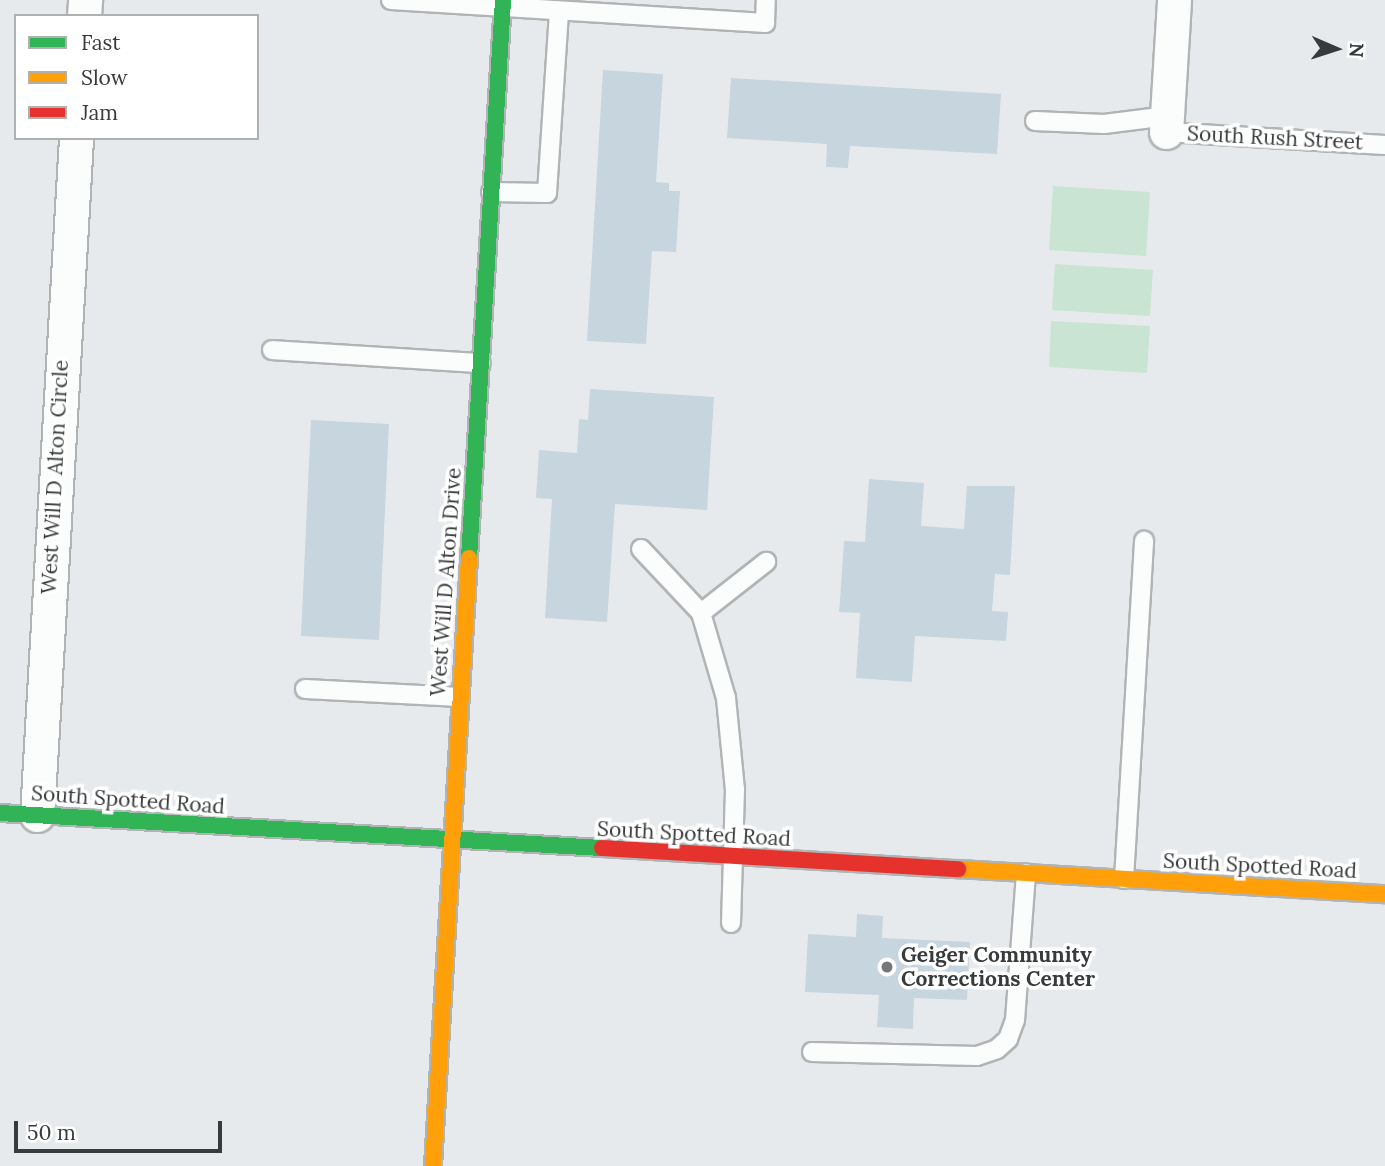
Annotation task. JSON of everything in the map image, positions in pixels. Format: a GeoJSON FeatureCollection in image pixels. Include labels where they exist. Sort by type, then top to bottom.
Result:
{"type":"FeatureCollection","features":[{"type":"Feature","properties":{"kind":"street"},"geometry":{"type":"LineString","coordinates":[[1166,124],[1174,0]]}},
{"type":"Feature","properties":{"kind":"street","name":"West Will D Alton Drive"},"geometry":{"type":"LineString","coordinates":[[433,1166],[503,4]]}},
{"type":"Feature","properties":{"kind":"street","name":"West Will D Alton Circle"},"geometry":{"type":"LineString","coordinates":[[37,815],[76,140]]}},
{"type":"Feature","properties":{"kind":"street","name":"South Spotted Road"},"geometry":{"type":"LineString","coordinates":[[0,813],[451,842],[1385,894]]}},
{"type":"Feature","properties":{"kind":"lane"},"geometry":{"type":"LineString","coordinates":[[391,0],[503,4],[765,23],[766,0]]}},
{"type":"Feature","properties":{"kind":"lane"},"geometry":{"type":"LineString","coordinates":[[491,192],[547,193],[565,8]]}},
{"type":"Feature","properties":{"kind":"lane","name":"South Rush Street"},"geometry":{"type":"LineString","coordinates":[[1035,121],[1166,124],[1385,145]]}},
{"type":"Feature","properties":{"kind":"lane"},"geometry":{"type":"LineString","coordinates":[[272,350],[481,363]]}},
{"type":"Feature","properties":{"kind":"lane"},"geometry":{"type":"LineString","coordinates":[[1124,879],[1144,541]]}},
{"type":"Feature","properties":{"kind":"lane"},"geometry":{"type":"LineString","coordinates":[[641,549],[701,613],[726,698],[735,789],[731,923]]}},
{"type":"Feature","properties":{"kind":"lane"},"geometry":{"type":"LineString","coordinates":[[701,613],[766,562]]}},
{"type":"Feature","properties":{"kind":"lane"},"geometry":{"type":"LineString","coordinates":[[305,689],[460,697]]}},
{"type":"Feature","properties":{"kind":"lane"},"geometry":{"type":"LineString","coordinates":[[812,1052],[967,1056],[997,1049],[1008,1039],[1015,1020],[1026,873]]}},
{"type":"Feature","properties":{"kind":"green space"},"geometry":{"type":"Polygon","coordinates":[[[1053,186],[1150,192],[1146,256],[1049,250],[1053,186]]]}},
{"type":"Feature","properties":{"kind":"green space"},"geometry":{"type":"Polygon","coordinates":[[[1055,264],[1153,270],[1150,316],[1052,310],[1055,264]]]}},
{"type":"Feature","properties":{"kind":"green space"},"geometry":{"type":"Polygon","coordinates":[[[1051,321],[1150,326],[1147,373],[1049,367],[1051,321]]]}},
{"type":"Feature","properties":{"kind":"building"},"geometry":{"type":"Polygon","coordinates":[[[603,70],[663,74],[656,182],[669,183],[669,191],[680,191],[676,252],[652,251],[646,344],[587,341],[603,70]]]}},
{"type":"Feature","properties":{"kind":"building"},"geometry":{"type":"Polygon","coordinates":[[[731,78],[1001,94],[997,154],[850,146],[848,168],[826,167],[827,144],[727,138],[731,78]]]}},
{"type":"Feature","properties":{"kind":"building"},"geometry":{"type":"Polygon","coordinates":[[[590,389],[714,397],[707,510],[615,504],[607,622],[545,618],[552,499],[536,498],[539,450],[577,453],[579,419],[588,420],[590,389]]]}},
{"type":"Feature","properties":{"kind":"building"},"geometry":{"type":"Polygon","coordinates":[[[311,420],[389,424],[379,640],[301,636],[311,420]]]}},
{"type":"Feature","properties":{"kind":"building"},"geometry":{"type":"Polygon","coordinates":[[[869,479],[924,483],[921,526],[964,529],[967,486],[1015,486],[1010,575],[995,574],[992,611],[1008,612],[1006,641],[915,636],[912,682],[856,678],[860,613],[839,612],[844,541],[865,542],[869,479]]]}},
{"type":"Feature","properties":{"kind":"building","name":"Geiger Community Corrections Center"},"geometry":{"type":"Polygon","coordinates":[[[857,914],[883,916],[882,938],[970,942],[967,1000],[914,998],[913,1029],[877,1027],[879,995],[805,992],[808,934],[856,937],[857,914]]]}},
{"type":"Feature","properties":{"kind":"traffic: fast"},"geometry":{"type":"LineString","coordinates":[[469,558],[503,0]]}},
{"type":"Feature","properties":{"kind":"traffic: fast"},"geometry":{"type":"LineString","coordinates":[[0,813],[602,848]]}},
{"type":"Feature","properties":{"kind":"traffic: slow"},"geometry":{"type":"LineString","coordinates":[[433,1166],[469,558]]}},
{"type":"Feature","properties":{"kind":"traffic: slow"},"geometry":{"type":"LineString","coordinates":[[958,869],[1385,894]]}},
{"type":"Feature","properties":{"kind":"traffic: jam"},"geometry":{"type":"LineString","coordinates":[[602,848],[958,869]]}},
{"type":"Feature","properties":{"kind":"place","name":"Geiger Community Corrections Center"},"geometry":{"type":"Point","coordinates":[887,967]}}]}
